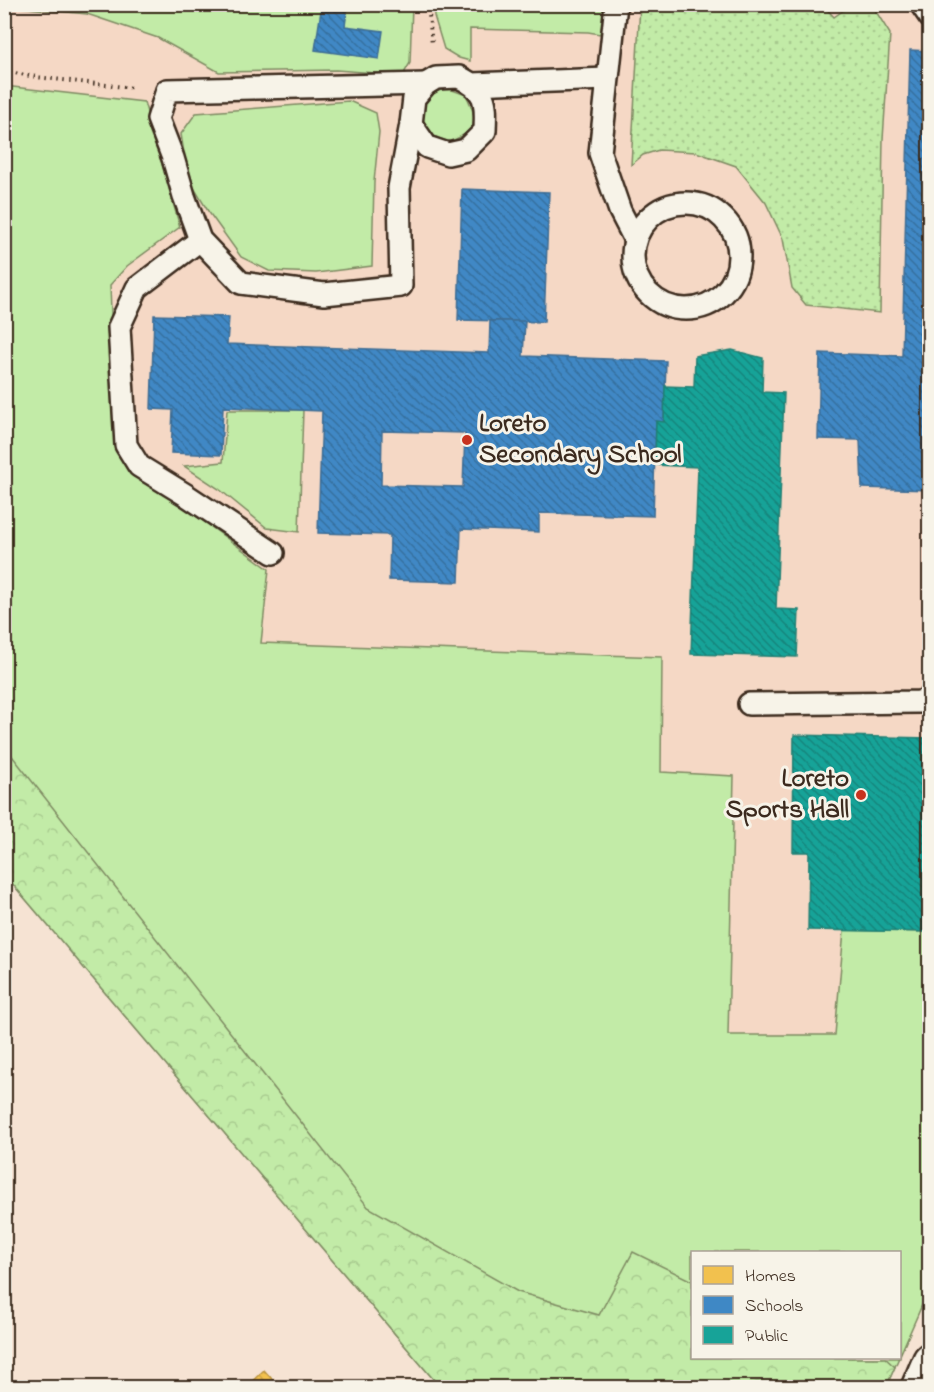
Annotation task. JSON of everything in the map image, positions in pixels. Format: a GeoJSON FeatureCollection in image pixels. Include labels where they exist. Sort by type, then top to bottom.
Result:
{"type":"FeatureCollection","features":[{"type":"Feature","properties":{"kind":"main road"},"geometry":{"type":"LineString","coordinates":[[918,1388],[930,1360]]}},
{"type":"Feature","properties":{"kind":"lane"},"geometry":{"type":"LineString","coordinates":[[616,4],[600,153],[620,211],[635,240],[633,258],[637,276],[647,292],[661,303],[678,308],[696,308],[713,301],[727,289],[736,273],[739,257],[736,240],[729,225],[717,213],[702,206],[686,203],[669,205],[654,213],[642,225],[635,240]]}},
{"type":"Feature","properties":{"kind":"lane"},"geometry":{"type":"LineString","coordinates":[[921,4],[930,17]]}},
{"type":"Feature","properties":{"kind":"lane"},"geometry":{"type":"LineString","coordinates":[[411,124],[427,147],[448,154],[466,150],[485,131],[486,102],[473,84],[459,77],[431,81],[167,90],[158,119],[200,240],[242,283],[324,294],[401,286],[399,188],[414,98],[431,81]]}},
{"type":"Feature","properties":{"kind":"lane"},"geometry":{"type":"LineString","coordinates":[[473,84],[607,79]]}},
{"type":"Feature","properties":{"kind":"lane"},"geometry":{"type":"LineString","coordinates":[[200,240],[137,288],[119,327],[126,445],[139,466],[273,552]]}},
{"type":"Feature","properties":{"kind":"lane"},"geometry":{"type":"LineString","coordinates":[[749,704],[919,702],[930,699]]}},
{"type":"Feature","properties":{"kind":"path"},"geometry":{"type":"LineString","coordinates":[[428,4],[431,81]]}},
{"type":"Feature","properties":{"kind":"path"},"geometry":{"type":"LineString","coordinates":[[4,71],[119,87],[167,90]]}},
{"type":"Feature","properties":{"kind":"shaded area","name":"Loreto Secondary School"},"geometry":{"type":"Polygon","coordinates":[[[4,5],[929,5],[930,1289],[901,1354],[901,1251],[691,1251],[691,1359],[899,1359],[886,1387],[440,1387],[5,875],[4,5]]]}},
{"type":"Feature","properties":{"kind":"green space"},"geometry":{"type":"Polygon","coordinates":[[[4,5],[412,5],[410,63],[403,75],[336,70],[219,72],[158,38],[87,14],[5,7],[4,5]]]}},
{"type":"Feature","properties":{"kind":"green space"},"geometry":{"type":"Polygon","coordinates":[[[434,5],[606,5],[600,34],[470,29],[470,61],[459,58],[444,49],[434,16],[434,5]]]}},
{"type":"Feature","properties":{"kind":"green space"},"geometry":{"type":"Polygon","coordinates":[[[640,5],[823,5],[834,17],[851,5],[872,5],[890,34],[883,139],[880,313],[806,305],[792,288],[783,239],[766,203],[736,166],[696,152],[659,150],[643,155],[631,165],[640,5]]]}},
{"type":"Feature","properties":{"kind":"green space"},"geometry":{"type":"Polygon","coordinates":[[[4,86],[144,102],[180,227],[127,266],[110,285],[116,443],[144,478],[269,569],[261,643],[662,657],[661,772],[734,776],[728,1035],[835,1035],[844,930],[929,932],[929,1289],[901,1353],[901,1251],[691,1251],[691,1359],[899,1359],[886,1387],[440,1387],[5,875],[4,86]]]}},
{"type":"Feature","properties":{"kind":"green space"},"geometry":{"type":"Polygon","coordinates":[[[447,88],[466,95],[474,119],[465,134],[449,142],[435,137],[427,130],[423,121],[422,106],[435,92],[447,88]]]}},
{"type":"Feature","properties":{"kind":"green space"},"geometry":{"type":"Polygon","coordinates":[[[349,101],[376,113],[379,132],[374,182],[372,266],[316,273],[269,271],[241,257],[188,178],[181,134],[196,113],[349,101]]]}},
{"type":"Feature","properties":{"kind":"green space"},"geometry":{"type":"Polygon","coordinates":[[[227,410],[303,410],[299,532],[267,528],[219,489],[184,466],[223,462],[227,410]]]}},
{"type":"Feature","properties":{"kind":"green space"},"geometry":{"type":"Polygon","coordinates":[[[5,747],[368,1207],[518,1292],[599,1315],[633,1252],[691,1281],[691,1359],[886,1359],[895,1367],[886,1387],[440,1387],[5,875],[5,747]]]}},
{"type":"Feature","properties":{"kind":"building: Homes"},"geometry":{"type":"Polygon","coordinates":[[[264,1370],[280,1388],[245,1388],[264,1370]]]}},
{"type":"Feature","properties":{"kind":"building: Schools"},"geometry":{"type":"Polygon","coordinates":[[[322,4],[348,4],[345,26],[383,31],[379,59],[315,50],[322,4]]]}},
{"type":"Feature","properties":{"kind":"building: Schools"},"geometry":{"type":"Polygon","coordinates":[[[492,4],[492,7],[443,5],[492,4]]]}},
{"type":"Feature","properties":{"kind":"building: Schools"},"geometry":{"type":"Polygon","coordinates":[[[910,50],[930,51],[930,490],[862,488],[860,440],[818,439],[820,353],[902,356],[910,50]]]}},
{"type":"Feature","properties":{"kind":"building: Schools"},"geometry":{"type":"Polygon","coordinates":[[[462,189],[549,192],[544,322],[458,320],[462,189]]]}},
{"type":"Feature","properties":{"kind":"building: Schools"},"geometry":{"type":"Polygon","coordinates":[[[154,315],[229,317],[227,344],[489,353],[490,321],[525,321],[523,356],[666,361],[664,422],[656,421],[653,516],[539,513],[539,532],[461,529],[459,582],[389,580],[390,535],[318,533],[322,411],[223,407],[221,455],[171,453],[173,410],[151,409],[154,315]],[[382,431],[381,485],[463,487],[465,433],[382,431]]]}},
{"type":"Feature","properties":{"kind":"building: Public"},"geometry":{"type":"Polygon","coordinates":[[[732,350],[763,358],[762,392],[784,393],[776,609],[799,610],[797,657],[691,654],[698,467],[655,465],[656,421],[664,422],[665,386],[694,387],[695,356],[732,350]]]}},
{"type":"Feature","properties":{"kind":"building: Public","name":"Loreto Sports Hall"},"geometry":{"type":"Polygon","coordinates":[[[794,735],[930,738],[930,932],[808,930],[809,852],[793,852],[794,735]]]}},
{"type":"Feature","properties":{"kind":"place","name":"Loreto Secondary School"},"geometry":{"type":"Point","coordinates":[467,440]}},
{"type":"Feature","properties":{"kind":"place","name":"Loreto Sports Hall"},"geometry":{"type":"Point","coordinates":[861,795]}}]}
